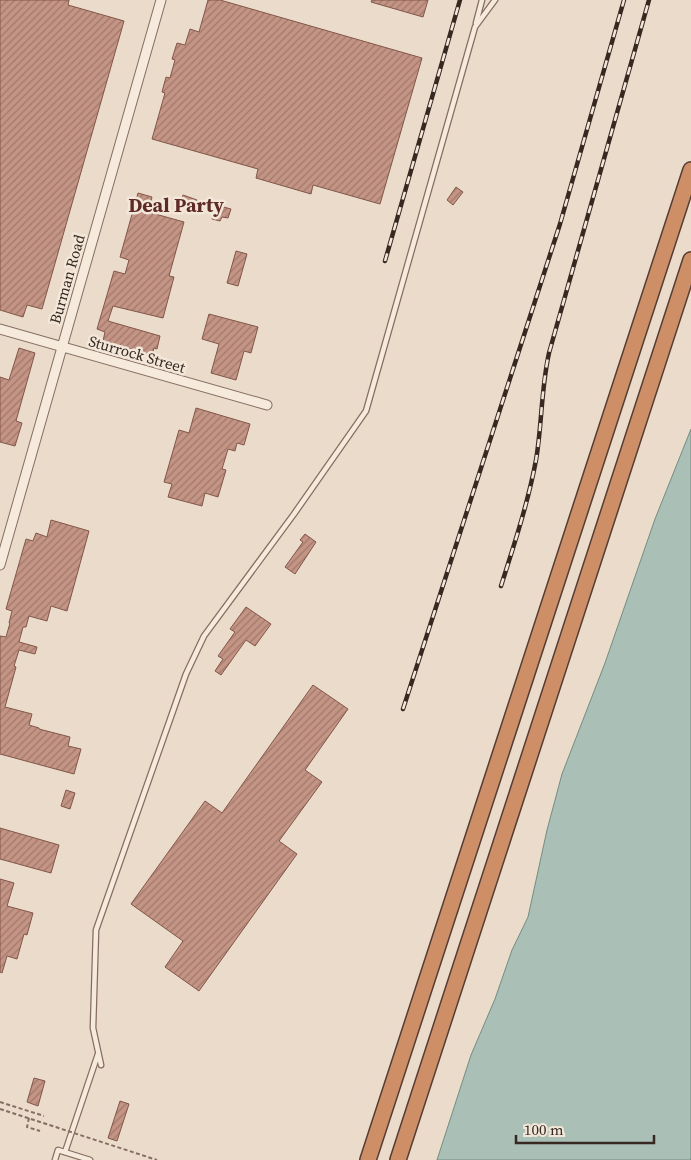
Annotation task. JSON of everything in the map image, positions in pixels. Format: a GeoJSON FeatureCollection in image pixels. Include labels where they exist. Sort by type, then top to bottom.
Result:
{"type":"FeatureCollection","features":[{"type":"Feature","properties":{"kind":"highway"},"geometry":{"type":"LineString","coordinates":[[368,1160],[691,170]]}},
{"type":"Feature","properties":{"kind":"highway"},"geometry":{"type":"LineString","coordinates":[[398,1160],[691,260]]}},
{"type":"Feature","properties":{"kind":"street","name":"Burman Road"},"geometry":{"type":"LineString","coordinates":[[0,565],[161,0]]}},
{"type":"Feature","properties":{"kind":"street","name":"Sturrock Street"},"geometry":{"type":"LineString","coordinates":[[0,329],[267,405]]}},
{"type":"Feature","properties":{"kind":"lane"},"geometry":{"type":"LineString","coordinates":[[101,1065],[93,1028],[96,930],[186,674],[204,636],[294,514],[366,411],[482,0]]}},
{"type":"Feature","properties":{"kind":"lane"},"geometry":{"type":"LineString","coordinates":[[475,27],[495,0]]}},
{"type":"Feature","properties":{"kind":"lane"},"geometry":{"type":"LineString","coordinates":[[65,1152],[98,1052]]}},
{"type":"Feature","properties":{"kind":"lane"},"geometry":{"type":"LineString","coordinates":[[55,1160],[58,1150],[90,1160]]}},
{"type":"Feature","properties":{"kind":"path"},"geometry":{"type":"LineString","coordinates":[[0,1102],[44,1116]]}},
{"type":"Feature","properties":{"kind":"path"},"geometry":{"type":"LineString","coordinates":[[0,1108],[157,1160]]}},
{"type":"Feature","properties":{"kind":"path"},"geometry":{"type":"LineString","coordinates":[[30,1118],[27,1126],[40,1131]]}},
{"type":"Feature","properties":{"kind":"shaded area"},"geometry":{"type":"Polygon","coordinates":[[[691,429],[691,1160],[437,1160],[471,1055],[495,999],[512,950],[528,917],[547,830],[562,774],[605,663],[655,519],[691,429]]]}},
{"type":"Feature","properties":{"kind":"building"},"geometry":{"type":"Polygon","coordinates":[[[0,0],[69,0],[68,5],[124,21],[42,309],[27,305],[23,317],[0,310],[0,0]]]}},
{"type":"Feature","properties":{"kind":"building"},"geometry":{"type":"Polygon","coordinates":[[[208,0],[220,0],[422,58],[380,204],[313,185],[311,194],[256,178],[258,169],[152,139],[165,93],[162,92],[166,77],[170,78],[175,60],[172,59],[177,43],[185,45],[190,29],[199,32],[208,0]]]}},
{"type":"Feature","properties":{"kind":"building"},"geometry":{"type":"Polygon","coordinates":[[[372,0],[428,0],[423,17],[371,2],[372,0]]]}},
{"type":"Feature","properties":{"kind":"building"},"geometry":{"type":"Polygon","coordinates":[[[456,187],[463,192],[453,205],[447,200],[456,187]]]}},
{"type":"Feature","properties":{"kind":"building"},"geometry":{"type":"Polygon","coordinates":[[[138,193],[152,197],[148,212],[184,222],[169,276],[174,277],[163,318],[113,306],[108,321],[160,336],[157,349],[154,348],[152,355],[103,341],[105,332],[97,329],[114,271],[125,274],[129,260],[120,257],[138,193]]]}},
{"type":"Feature","properties":{"kind":"building"},"geometry":{"type":"Polygon","coordinates":[[[183,195],[197,200],[194,208],[180,205],[183,195]]]}},
{"type":"Feature","properties":{"kind":"building"},"geometry":{"type":"Polygon","coordinates":[[[216,205],[231,209],[228,218],[222,217],[220,221],[212,219],[216,205]]]}},
{"type":"Feature","properties":{"kind":"building"},"geometry":{"type":"Polygon","coordinates":[[[236,251],[247,254],[238,286],[227,283],[236,251]]]}},
{"type":"Feature","properties":{"kind":"building"},"geometry":{"type":"Polygon","coordinates":[[[209,314],[258,327],[251,353],[244,351],[236,380],[211,373],[219,344],[202,339],[209,314]]]}},
{"type":"Feature","properties":{"kind":"building"},"geometry":{"type":"Polygon","coordinates":[[[19,348],[35,353],[16,421],[22,423],[15,446],[0,442],[0,377],[9,380],[19,348]]]}},
{"type":"Feature","properties":{"kind":"building"},"geometry":{"type":"Polygon","coordinates":[[[196,408],[250,424],[244,445],[237,443],[235,451],[228,449],[222,469],[226,470],[218,497],[205,493],[202,506],[168,497],[172,484],[164,482],[179,430],[189,433],[196,408]]]}},
{"type":"Feature","properties":{"kind":"building"},"geometry":{"type":"Polygon","coordinates":[[[51,520],[89,531],[67,611],[51,606],[47,621],[29,616],[26,627],[23,627],[19,642],[37,647],[35,654],[19,650],[5,707],[32,714],[29,725],[70,737],[68,746],[81,749],[74,774],[0,754],[0,636],[6,637],[10,623],[12,611],[6,609],[26,539],[33,541],[36,533],[47,537],[51,520]]]}},
{"type":"Feature","properties":{"kind":"building"},"geometry":{"type":"Polygon","coordinates":[[[305,534],[316,542],[295,574],[285,567],[303,542],[300,540],[305,534]]]}},
{"type":"Feature","properties":{"kind":"building"},"geometry":{"type":"Polygon","coordinates":[[[246,607],[271,624],[255,646],[246,640],[221,675],[215,671],[223,659],[218,656],[235,632],[230,629],[246,607]]]}},
{"type":"Feature","properties":{"kind":"building"},"geometry":{"type":"Polygon","coordinates":[[[313,685],[348,709],[305,770],[322,782],[279,841],[297,854],[199,991],[165,967],[183,941],[131,904],[205,801],[222,813],[313,685]]]}},
{"type":"Feature","properties":{"kind":"building"},"geometry":{"type":"Polygon","coordinates":[[[66,790],[75,793],[70,809],[61,806],[66,790]]]}},
{"type":"Feature","properties":{"kind":"building"},"geometry":{"type":"Polygon","coordinates":[[[0,828],[59,845],[51,873],[0,859],[0,828]]]}},
{"type":"Feature","properties":{"kind":"building"},"geometry":{"type":"Polygon","coordinates":[[[0,879],[14,883],[7,906],[33,913],[27,935],[24,934],[17,959],[7,956],[2,973],[0,972],[0,879]]]}},
{"type":"Feature","properties":{"kind":"building"},"geometry":{"type":"Polygon","coordinates":[[[34,1078],[45,1081],[38,1106],[27,1102],[34,1078]]]}},
{"type":"Feature","properties":{"kind":"building"},"geometry":{"type":"Polygon","coordinates":[[[120,1101],[129,1104],[117,1141],[108,1138],[120,1101]]]}},
{"type":"Feature","properties":{"kind":"railway"},"geometry":{"type":"LineString","coordinates":[[385,261],[460,0]]}},
{"type":"Feature","properties":{"kind":"railway"},"geometry":{"type":"LineString","coordinates":[[403,709],[560,224],[624,0]]}},
{"type":"Feature","properties":{"kind":"railway"},"geometry":{"type":"LineString","coordinates":[[501,586],[533,476],[549,353],[649,0]]}},
{"type":"Feature","properties":{"kind":"district","name":"Deal Party"},"geometry":{"type":"Point","coordinates":[176,205]}}]}
